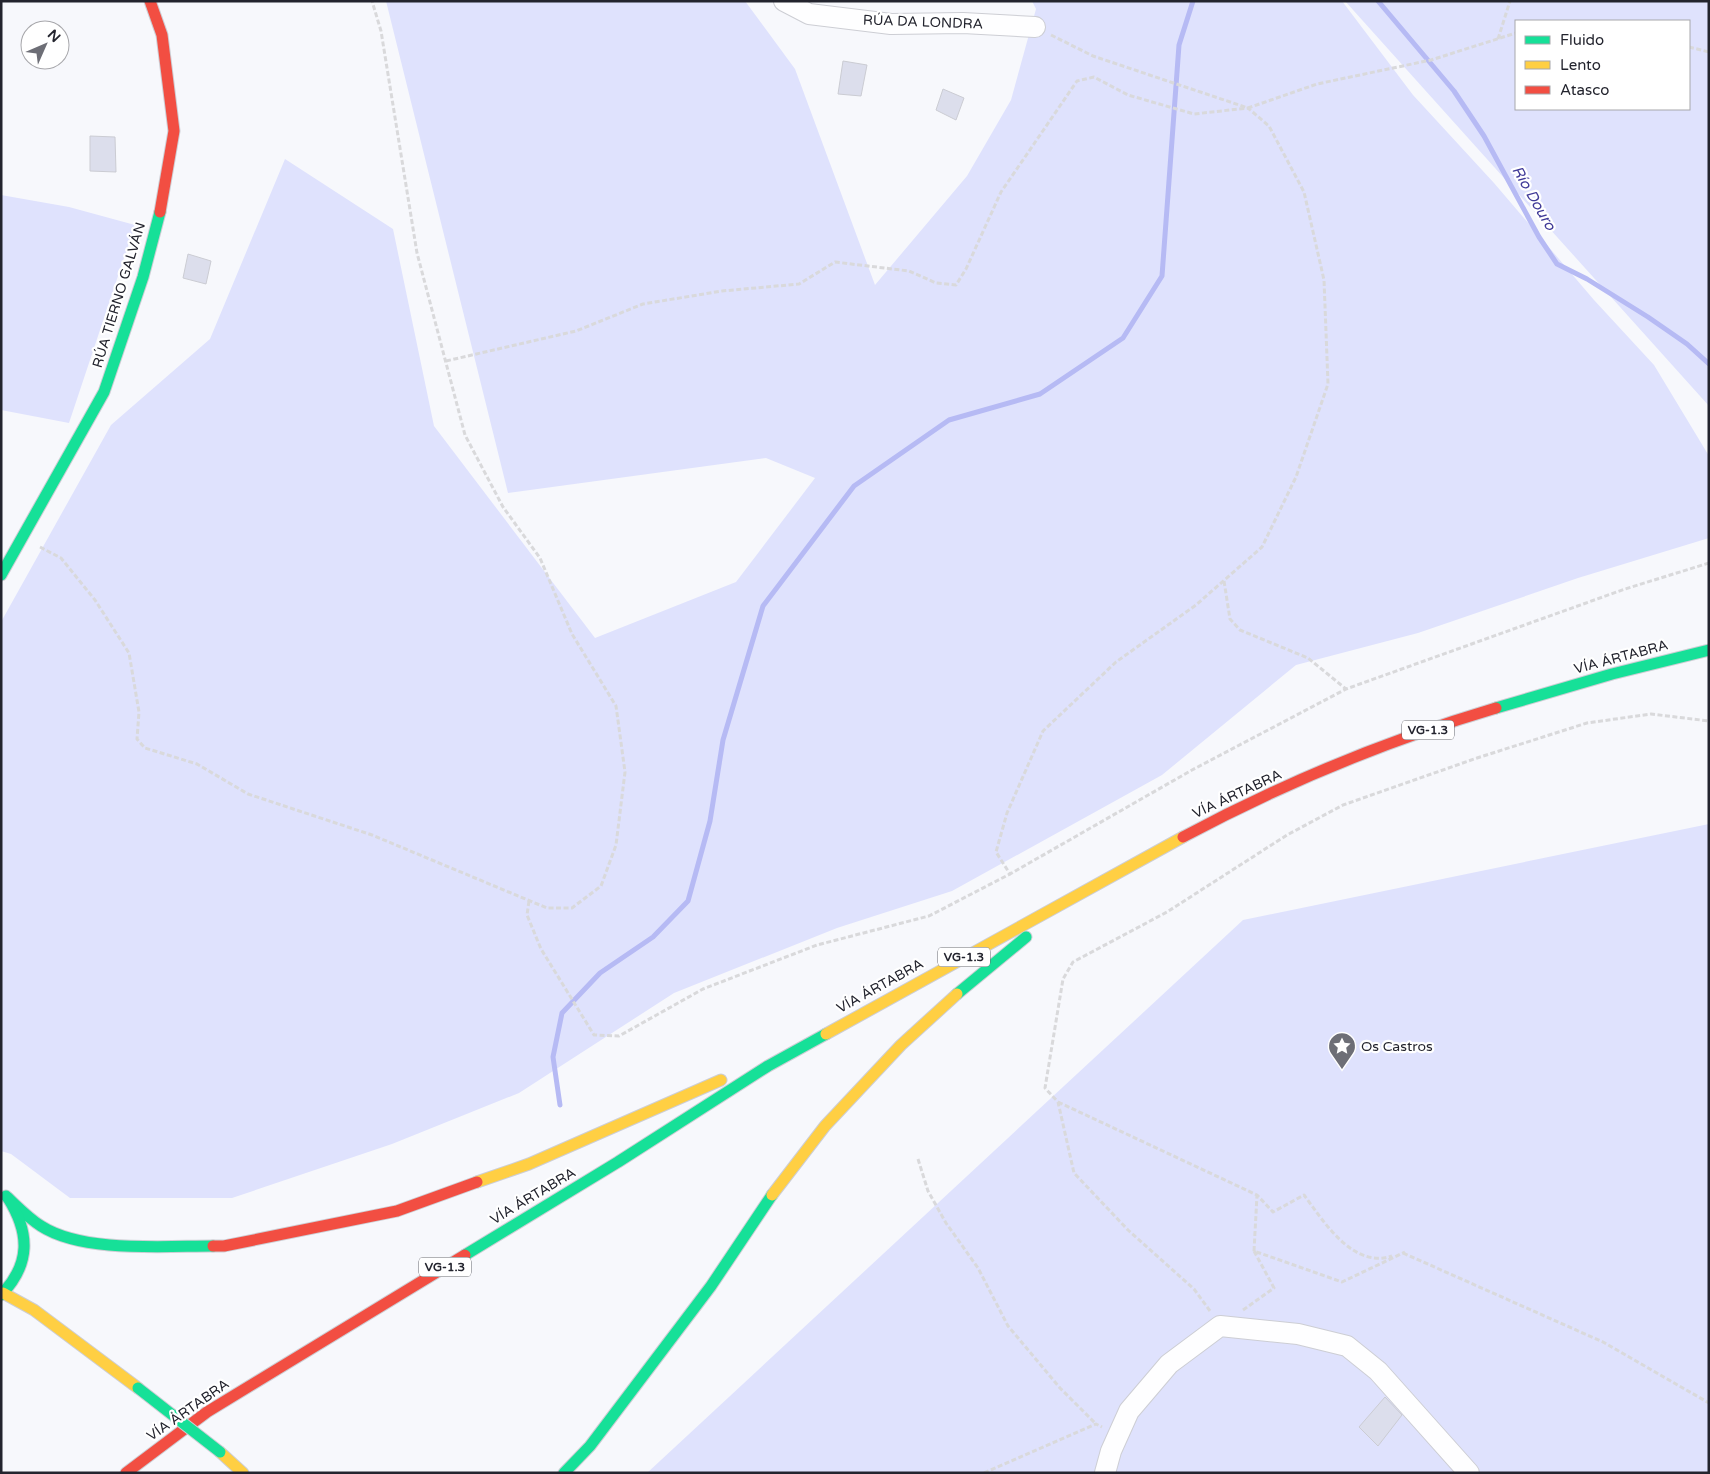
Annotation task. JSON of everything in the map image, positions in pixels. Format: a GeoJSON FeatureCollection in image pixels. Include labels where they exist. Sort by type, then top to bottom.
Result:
{"type":"FeatureCollection","features":[{"type":"Feature","properties":{"kind":"main road","name":"RÚA TIERNO GALVÁN"},"geometry":{"type":"LineString","coordinates":[[1,575],[104,392],[143,277],[164,199],[174,131],[162,35],[150,1]]}},
{"type":"Feature","properties":{"kind":"main road","name":"VÍA ÁRTABRA"},"geometry":{"type":"LineString","coordinates":[[126,1473],[208,1412],[618,1162],[768,1066],[1220,817],[1370,750],[1465,717],[1612,674],[1709,650]]}},
{"type":"Feature","properties":{"kind":"main road"},"geometry":{"type":"LineString","coordinates":[[564,1473],[590,1446],[711,1286],[771,1197],[825,1126],[901,1045],[970,982],[1041,926],[1161,848]]}},
{"type":"Feature","properties":{"kind":"main road"},"geometry":{"type":"LineString","coordinates":[[4,1194],[41,1226],[70,1238],[122,1246],[224,1246],[397,1211],[529,1164],[732,1075],[768,1066]]}},
{"type":"Feature","properties":{"kind":"main road"},"geometry":{"type":"LineString","coordinates":[[4,1194],[17,1210],[24,1227],[26,1245],[23,1263],[15,1280],[2,1294],[34,1310],[138,1388],[220,1452],[243,1473]]}},
{"type":"Feature","properties":{"kind":"street","name":"RÚA DA LONDRA"},"geometry":{"type":"LineString","coordinates":[[784,1],[809,14],[891,24],[963,22],[1035,27]]}},
{"type":"Feature","properties":{"kind":"street"},"geometry":{"type":"LineString","coordinates":[[1105,1473],[1118,1434],[1129,1411],[1169,1364],[1220,1326],[1298,1334],[1346,1346],[1378,1371],[1469,1473]]}},
{"type":"Feature","properties":{"kind":"path"},"geometry":{"type":"LineString","coordinates":[[22,539],[61,558],[95,600],[129,653],[139,712],[137,739],[144,748],[197,764],[248,794],[372,835],[547,908],[572,908],[601,886],[616,845],[625,772],[616,706],[572,634],[540,558],[503,507],[465,435],[417,253],[381,31],[372,1]]}},
{"type":"Feature","properties":{"kind":"path"},"geometry":{"type":"LineString","coordinates":[[1498,39],[1510,1]]}},
{"type":"Feature","properties":{"kind":"path"},"geometry":{"type":"LineString","coordinates":[[1010,874],[996,852],[1008,812],[1043,731],[1116,662],[1196,605],[1262,547],[1296,477],[1328,384],[1324,280],[1304,192],[1269,126],[1248,108],[1093,56],[1035,27]]}},
{"type":"Feature","properties":{"kind":"path"},"geometry":{"type":"LineString","coordinates":[[446,361],[576,331],[643,304],[722,291],[799,284],[835,262],[909,271],[936,283],[956,285],[966,269],[1001,192],[1077,81],[1094,78],[1128,95],[1194,114],[1248,108],[1316,84],[1431,60],[1515,33]]}},
{"type":"Feature","properties":{"kind":"path"},"geometry":{"type":"LineString","coordinates":[[1690,47],[1709,52]]}},
{"type":"Feature","properties":{"kind":"path"},"geometry":{"type":"LineString","coordinates":[[529,901],[527,915],[541,949],[594,1035],[619,1036],[703,989],[817,945],[929,916],[1010,874],[1192,770],[1346,689],[1625,589],[1709,564]]}},
{"type":"Feature","properties":{"kind":"path"},"geometry":{"type":"LineString","coordinates":[[1224,581],[1230,619],[1240,630],[1308,658],[1346,689]]}},
{"type":"Feature","properties":{"kind":"path"},"geometry":{"type":"LineString","coordinates":[[1709,721],[1651,714],[1587,723],[1477,758],[1343,805],[1286,835],[1167,912],[1073,962],[1063,979],[1045,1088],[1058,1102],[1257,1195],[1273,1212],[1304,1195],[1327,1227],[1359,1255],[1380,1260],[1405,1252],[1603,1342],[1709,1403]]}},
{"type":"Feature","properties":{"kind":"path"},"geometry":{"type":"LineString","coordinates":[[1058,1102],[1074,1173],[1128,1230],[1194,1289],[1220,1326],[1274,1288],[1254,1251],[1257,1195]]}},
{"type":"Feature","properties":{"kind":"path"},"geometry":{"type":"LineString","coordinates":[[918,1159],[928,1191],[946,1223],[978,1268],[1008,1326],[1060,1388],[1096,1424],[1118,1434]]}},
{"type":"Feature","properties":{"kind":"path"},"geometry":{"type":"LineString","coordinates":[[1254,1251],[1342,1282],[1405,1252]]}},
{"type":"Feature","properties":{"kind":"path"},"geometry":{"type":"LineString","coordinates":[[984,1473],[1096,1424]]}},
{"type":"Feature","properties":{"kind":"shaded area"},"geometry":{"type":"Polygon","coordinates":[[[386,1],[745,1],[795,69],[875,285],[967,176],[1011,100],[1036,9],[1032,1],[1342,1],[1413,95],[1494,183],[1594,300],[1654,365],[1709,456],[1709,538],[1578,578],[1418,633],[1296,665],[1162,775],[952,891],[837,928],[674,993],[519,1093],[392,1144],[232,1198],[70,1198],[11,1154],[1,1151],[1,622],[111,425],[210,339],[285,159],[393,229],[434,426],[595,638],[736,582],[815,478],[766,458],[508,493],[386,1]]]}},
{"type":"Feature","properties":{"kind":"shaded area"},"geometry":{"type":"Polygon","coordinates":[[[1345,1],[1709,1],[1709,406],[1345,1]]]}},
{"type":"Feature","properties":{"kind":"shaded area"},"geometry":{"type":"Polygon","coordinates":[[[1,195],[69,207],[135,225],[69,423],[1,410],[1,195]]]}},
{"type":"Feature","properties":{"kind":"shaded area"},"geometry":{"type":"Polygon","coordinates":[[[1709,824],[1709,1473],[647,1473],[1243,920],[1709,824]]]}},
{"type":"Feature","properties":{"kind":"building"},"geometry":{"type":"Polygon","coordinates":[[[843,61],[867,65],[861,96],[838,94],[843,61]]]}},
{"type":"Feature","properties":{"kind":"building"},"geometry":{"type":"Polygon","coordinates":[[[943,89],[964,98],[956,120],[936,110],[943,89]]]}},
{"type":"Feature","properties":{"kind":"building"},"geometry":{"type":"Polygon","coordinates":[[[90,136],[115,137],[116,172],[90,171],[90,136]]]}},
{"type":"Feature","properties":{"kind":"building"},"geometry":{"type":"Polygon","coordinates":[[[188,254],[211,261],[206,284],[183,278],[188,254]]]}},
{"type":"Feature","properties":{"kind":"building"},"geometry":{"type":"Polygon","coordinates":[[[1385,1397],[1402,1415],[1378,1446],[1359,1427],[1385,1397]]]}},
{"type":"Feature","properties":{"kind":"waterway"},"geometry":{"type":"LineString","coordinates":[[560,1105],[553,1057],[562,1013],[600,973],[653,937],[688,901],[710,821],[723,740],[763,606],[854,486],[949,420],[1040,394],[1123,338],[1162,276],[1179,45],[1193,1]]}},
{"type":"Feature","properties":{"kind":"waterway","name":"Río Douro"},"geometry":{"type":"LineString","coordinates":[[1378,1],[1454,91],[1484,136],[1539,237],[1557,264],[1587,279],[1648,317],[1687,344],[1709,364]]}},
{"type":"Feature","properties":{"kind":"traffic: fast"},"geometry":{"type":"LineString","coordinates":[[1,575],[104,392],[143,277],[160,212]]}},
{"type":"Feature","properties":{"kind":"traffic: fast"},"geometry":{"type":"LineString","coordinates":[[1496,708],[1612,674],[1709,650]]}},
{"type":"Feature","properties":{"kind":"traffic: fast"},"geometry":{"type":"LineString","coordinates":[[957,994],[1026,937]]}},
{"type":"Feature","properties":{"kind":"traffic: fast"},"geometry":{"type":"LineString","coordinates":[[465,1255],[618,1162],[768,1066],[826,1034]]}},
{"type":"Feature","properties":{"kind":"traffic: fast"},"geometry":{"type":"LineString","coordinates":[[564,1473],[590,1446],[711,1286],[772,1195]]}},
{"type":"Feature","properties":{"kind":"traffic: fast"},"geometry":{"type":"LineString","coordinates":[[6,1196],[27,1216],[41,1226],[58,1235],[79,1241],[148,1247],[213,1246]]}},
{"type":"Feature","properties":{"kind":"traffic: fast"},"geometry":{"type":"LineString","coordinates":[[1,1295],[18,1272],[24,1248],[20,1224],[8,1198]]}},
{"type":"Feature","properties":{"kind":"traffic: fast"},"geometry":{"type":"LineString","coordinates":[[138,1388],[220,1452]]}},
{"type":"Feature","properties":{"kind":"traffic: slow"},"geometry":{"type":"LineString","coordinates":[[826,1034],[1183,837]]}},
{"type":"Feature","properties":{"kind":"traffic: slow"},"geometry":{"type":"LineString","coordinates":[[772,1195],[825,1126],[901,1045],[957,994]]}},
{"type":"Feature","properties":{"kind":"traffic: slow"},"geometry":{"type":"LineString","coordinates":[[477,1182],[529,1164],[721,1080]]}},
{"type":"Feature","properties":{"kind":"traffic: slow"},"geometry":{"type":"LineString","coordinates":[[3,1293],[34,1310],[138,1388]]}},
{"type":"Feature","properties":{"kind":"traffic: slow"},"geometry":{"type":"LineString","coordinates":[[220,1452],[243,1473]]}},
{"type":"Feature","properties":{"kind":"traffic: jam"},"geometry":{"type":"LineString","coordinates":[[150,1],[162,35],[174,131],[160,212]]}},
{"type":"Feature","properties":{"kind":"traffic: jam"},"geometry":{"type":"LineString","coordinates":[[1183,837],[1297,781],[1415,734],[1496,708]]}},
{"type":"Feature","properties":{"kind":"traffic: jam"},"geometry":{"type":"LineString","coordinates":[[213,1246],[224,1246],[397,1211],[477,1182]]}},
{"type":"Feature","properties":{"kind":"traffic: jam"},"geometry":{"type":"LineString","coordinates":[[126,1473],[207,1412],[465,1255]]}},
{"type":"Feature","properties":{"kind":"place","name":"Os Castros"},"geometry":{"type":"Point","coordinates":[1342,1070]}}]}
